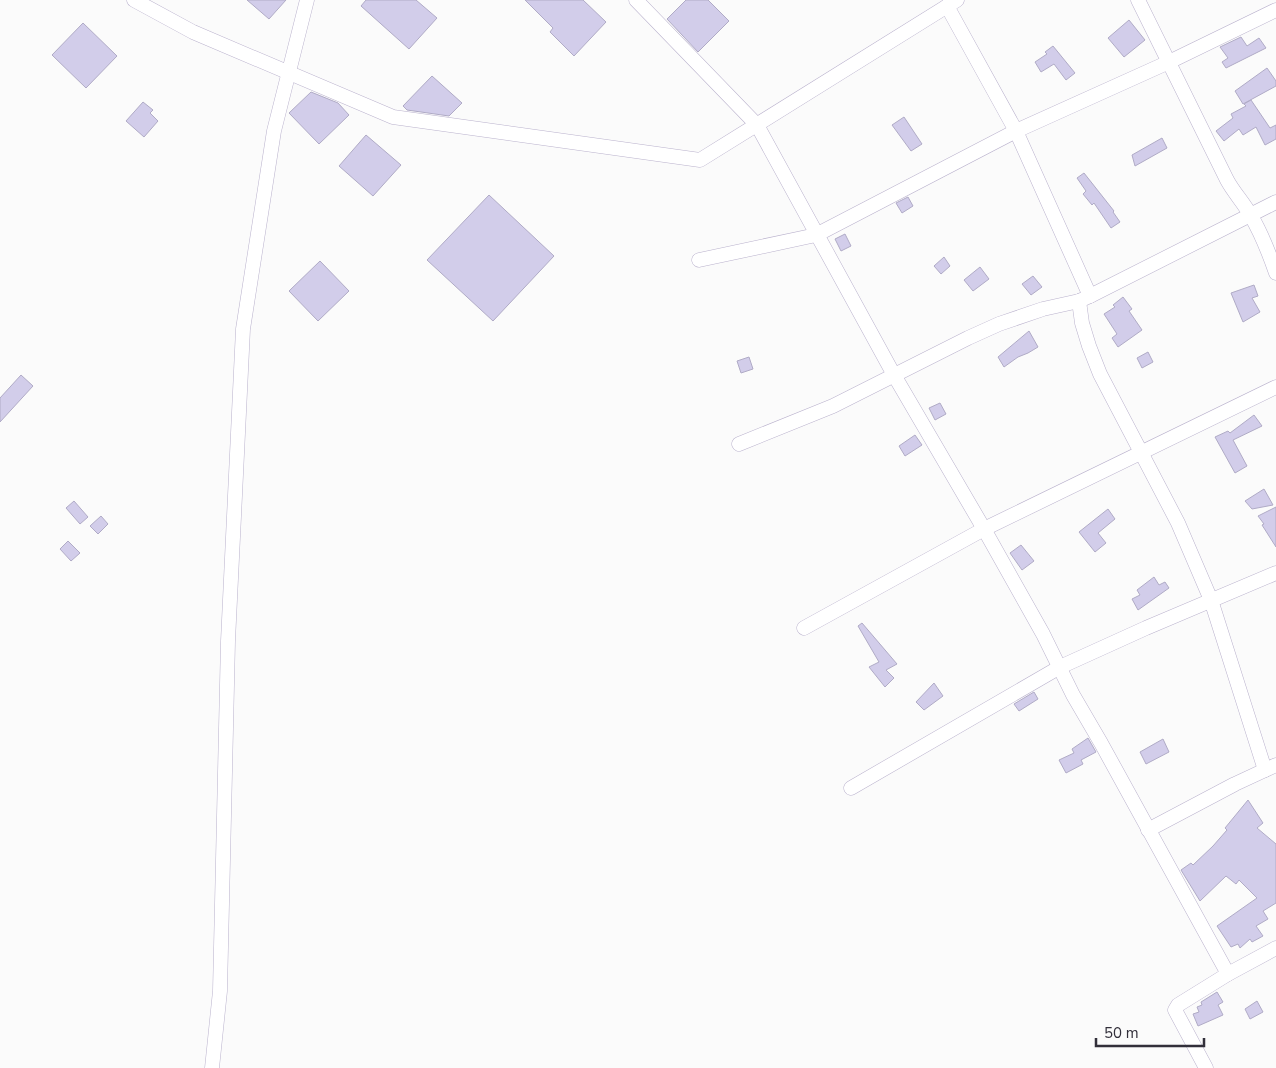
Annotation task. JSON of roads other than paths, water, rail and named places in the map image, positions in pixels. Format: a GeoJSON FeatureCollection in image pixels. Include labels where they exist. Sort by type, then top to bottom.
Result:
{"type":"FeatureCollection","features":[{"type":"Feature","properties":{"kind":"street"},"geometry":{"type":"LineString","coordinates":[[134,0],[194,32],[393,117],[700,160],[952,3],[1016,131],[1084,298],[1082,323],[1092,353],[1112,399],[1178,522],[1211,600],[1272,770],[1235,784],[1148,830]]}},
{"type":"Feature","properties":{"kind":"street"},"geometry":{"type":"LineString","coordinates":[[212,1068],[220,991],[228,641],[243,329],[274,131],[306,0]]}},
{"type":"Feature","properties":{"kind":"street"},"geometry":{"type":"LineString","coordinates":[[636,0],[757,125],[894,375],[1043,634],[1073,696],[1228,974]]}},
{"type":"Feature","properties":{"kind":"street"},"geometry":{"type":"LineString","coordinates":[[1138,0],[1227,180],[1262,235],[1276,273]]}},
{"type":"Feature","properties":{"kind":"street"},"geometry":{"type":"LineString","coordinates":[[699,260],[816,235],[1016,131],[1169,62],[1276,10]]}},
{"type":"Feature","properties":{"kind":"street"},"geometry":{"type":"LineString","coordinates":[[739,444],[824,409],[999,324],[1084,298],[1276,202]]}},
{"type":"Feature","properties":{"kind":"street"},"geometry":{"type":"LineString","coordinates":[[804,628],[984,529],[1276,387]]}},
{"type":"Feature","properties":{"kind":"street"},"geometry":{"type":"LineString","coordinates":[[851,788],[1060,668],[1146,628],[1276,573]]}},
{"type":"Feature","properties":{"kind":"street"},"geometry":{"type":"LineString","coordinates":[[1206,1068],[1175,1010],[1182,1001],[1276,948]]}}]}
